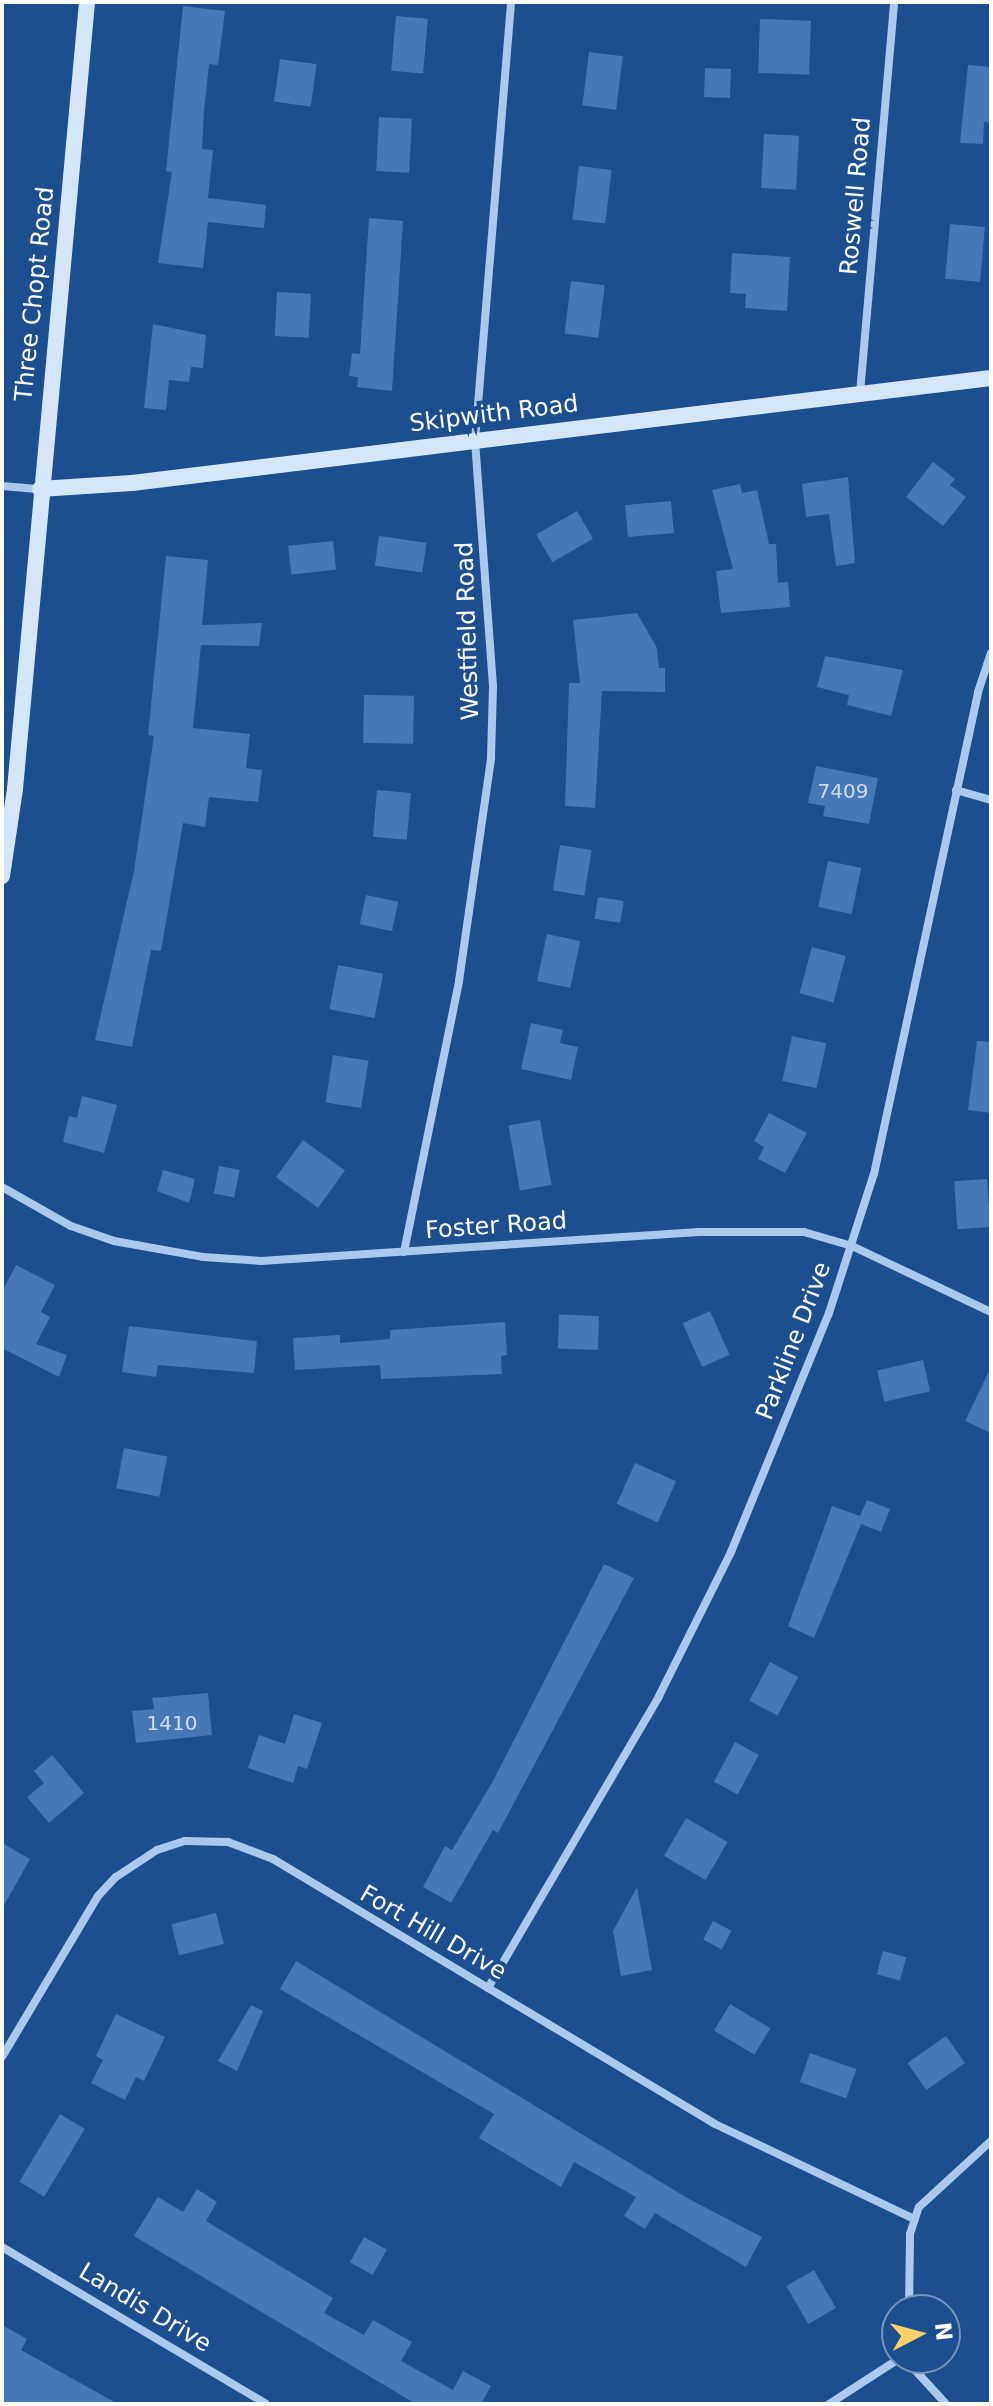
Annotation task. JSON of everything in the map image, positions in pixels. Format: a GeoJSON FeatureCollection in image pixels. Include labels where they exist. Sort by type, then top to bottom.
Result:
{"type":"FeatureCollection","features":[{"type":"Feature","properties":{"kind":"main road","name":"Three Chopt Road"},"geometry":{"type":"LineString","coordinates":[[2,876],[17,774],[40,489],[87,2]]}},
{"type":"Feature","properties":{"kind":"main road","name":"Skipwith Road"},"geometry":{"type":"LineString","coordinates":[[40,489],[475,441],[991,378]]}},
{"type":"Feature","properties":{"kind":"street","name":"Westfield Road"},"geometry":{"type":"LineString","coordinates":[[404,1252],[459,981],[491,758],[493,671],[475,441],[511,2]]}},
{"type":"Feature","properties":{"kind":"street","name":"Roswell Road"},"geometry":{"type":"LineString","coordinates":[[860,394],[894,2]]}},
{"type":"Feature","properties":{"kind":"street","name":"Skipwith Road"},"geometry":{"type":"LineString","coordinates":[[2,486],[40,489]]}},
{"type":"Feature","properties":{"kind":"street","name":"Parkline Drive"},"geometry":{"type":"LineString","coordinates":[[488,1988],[659,1696],[731,1552],[852,1246],[878,1159],[956,790],[991,653]]}},
{"type":"Feature","properties":{"kind":"street"},"geometry":{"type":"LineString","coordinates":[[956,790],[991,800]]}},
{"type":"Feature","properties":{"kind":"street","name":"Foster Road"},"geometry":{"type":"LineString","coordinates":[[2,1187],[71,1226],[114,1241],[203,1257],[292,1261],[699,1232],[804,1232],[852,1246],[991,1312]]}},
{"type":"Feature","properties":{"kind":"street","name":"Fort Hill Drive"},"geometry":{"type":"LineString","coordinates":[[2,2057],[98,1896],[135,1862],[185,1841],[228,1842],[273,1859],[715,2124],[914,2219]]}},
{"type":"Feature","properties":{"kind":"street"},"geometry":{"type":"LineString","coordinates":[[910,2294],[914,2219],[929,2193],[991,2141]]}},
{"type":"Feature","properties":{"kind":"street","name":"Landis Drive"},"geometry":{"type":"LineString","coordinates":[[2,2247],[266,2404]]}},
{"type":"Feature","properties":{"kind":"street"},"geometry":{"type":"LineString","coordinates":[[829,2404],[881,2371]]}},
{"type":"Feature","properties":{"kind":"street"},"geometry":{"type":"LineString","coordinates":[[917,2374],[946,2404]]}},
{"type":"Feature","properties":{"kind":"building"},"geometry":{"type":"Polygon","coordinates":[[[183,6],[225,11],[218,65],[209,64],[204,111],[202,149],[213,150],[208,198],[266,205],[264,228],[208,222],[203,268],[158,263],[172,172],[166,171],[183,6]]]}},
{"type":"Feature","properties":{"kind":"building"},"geometry":{"type":"Polygon","coordinates":[[[396,16],[428,19],[423,74],[391,71],[396,16]]]}},
{"type":"Feature","properties":{"kind":"building"},"geometry":{"type":"Polygon","coordinates":[[[760,19],[811,21],[809,75],[758,73],[760,19]]]}},
{"type":"Feature","properties":{"kind":"building"},"geometry":{"type":"Polygon","coordinates":[[[589,52],[623,56],[616,110],[582,106],[589,52]]]}},
{"type":"Feature","properties":{"kind":"building"},"geometry":{"type":"Polygon","coordinates":[[[280,59],[317,64],[311,107],[274,102],[280,59]]]}},
{"type":"Feature","properties":{"kind":"building"},"geometry":{"type":"Polygon","coordinates":[[[968,65],[991,67],[991,123],[984,122],[983,144],[960,143],[968,65]]]}},
{"type":"Feature","properties":{"kind":"building"},"geometry":{"type":"Polygon","coordinates":[[[705,68],[731,69],[730,98],[704,97],[705,68]]]}},
{"type":"Feature","properties":{"kind":"building"},"geometry":{"type":"Polygon","coordinates":[[[379,117],[412,119],[409,173],[376,171],[379,117]]]}},
{"type":"Feature","properties":{"kind":"building"},"geometry":{"type":"Polygon","coordinates":[[[764,134],[799,136],[796,190],[761,188],[764,134]]]}},
{"type":"Feature","properties":{"kind":"building"},"geometry":{"type":"Polygon","coordinates":[[[579,166],[612,170],[605,224],[572,220],[579,166]]]}},
{"type":"Feature","properties":{"kind":"building"},"geometry":{"type":"Polygon","coordinates":[[[369,218],[403,221],[392,391],[357,387],[358,377],[349,376],[352,353],[360,354],[369,218]]]}},
{"type":"Feature","properties":{"kind":"building"},"geometry":{"type":"Polygon","coordinates":[[[950,224],[985,227],[980,282],[945,279],[950,224]]]}},
{"type":"Feature","properties":{"kind":"building"},"geometry":{"type":"Polygon","coordinates":[[[732,253],[790,257],[787,311],[745,308],[746,294],[730,293],[732,253]]]}},
{"type":"Feature","properties":{"kind":"building"},"geometry":{"type":"Polygon","coordinates":[[[571,281],[605,285],[598,338],[565,334],[571,281]]]}},
{"type":"Feature","properties":{"kind":"building"},"geometry":{"type":"Polygon","coordinates":[[[277,292],[311,294],[309,338],[275,336],[277,292]]]}},
{"type":"Feature","properties":{"kind":"building"},"geometry":{"type":"Polygon","coordinates":[[[153,324],[206,335],[203,368],[191,367],[189,382],[169,380],[166,410],[144,408],[153,324]]]}},
{"type":"Feature","properties":{"kind":"building"},"geometry":{"type":"Polygon","coordinates":[[[933,462],[955,479],[950,485],[966,497],[943,526],[906,497],[933,462]]]}},
{"type":"Feature","properties":{"kind":"building"},"geometry":{"type":"Polygon","coordinates":[[[848,477],[855,563],[836,566],[829,514],[806,517],[802,484],[848,477]]]}},
{"type":"Feature","properties":{"kind":"building"},"geometry":{"type":"Polygon","coordinates":[[[740,484],[742,493],[757,490],[769,544],[776,544],[778,583],[788,582],[790,607],[721,613],[716,571],[733,569],[712,490],[740,484]]]}},
{"type":"Feature","properties":{"kind":"building"},"geometry":{"type":"Polygon","coordinates":[[[671,501],[674,533],[628,537],[625,505],[671,501]]]}},
{"type":"Feature","properties":{"kind":"building"},"geometry":{"type":"Polygon","coordinates":[[[577,511],[593,539],[552,562],[536,534],[577,511]]]}},
{"type":"Feature","properties":{"kind":"building"},"geometry":{"type":"Polygon","coordinates":[[[379,536],[427,543],[422,572],[375,566],[379,536]]]}},
{"type":"Feature","properties":{"kind":"building"},"geometry":{"type":"Polygon","coordinates":[[[333,541],[336,570],[291,575],[288,546],[333,541]]]}},
{"type":"Feature","properties":{"kind":"building"},"geometry":{"type":"Polygon","coordinates":[[[166,556],[208,560],[202,625],[262,623],[259,646],[201,645],[193,728],[250,734],[246,768],[262,770],[258,802],[209,797],[205,827],[183,823],[161,951],[151,950],[132,1047],[95,1040],[134,871],[154,736],[148,735],[166,556]]]}},
{"type":"Feature","properties":{"kind":"building"},"geometry":{"type":"Polygon","coordinates":[[[637,613],[657,648],[659,668],[665,668],[665,692],[602,691],[595,808],[565,806],[569,683],[580,683],[573,620],[637,613]]]}},
{"type":"Feature","properties":{"kind":"building"},"geometry":{"type":"Polygon","coordinates":[[[825,656],[903,670],[891,716],[847,705],[849,695],[817,687],[825,656]]]}},
{"type":"Feature","properties":{"kind":"building"},"geometry":{"type":"Polygon","coordinates":[[[364,695],[414,696],[413,744],[363,743],[364,695]]]}},
{"type":"Feature","properties":{"kind":"building"},"geometry":{"type":"Polygon","coordinates":[[[816,766],[878,778],[869,824],[823,816],[825,806],[808,803],[816,766]]]}},
{"type":"Feature","properties":{"kind":"building"},"geometry":{"type":"Polygon","coordinates":[[[377,790],[411,793],[407,840],[373,837],[377,790]]]}},
{"type":"Feature","properties":{"kind":"building"},"geometry":{"type":"Polygon","coordinates":[[[560,845],[592,850],[584,895],[553,890],[560,845]]]}},
{"type":"Feature","properties":{"kind":"building"},"geometry":{"type":"Polygon","coordinates":[[[828,861],[861,868],[851,914],[818,907],[828,861]]]}},
{"type":"Feature","properties":{"kind":"building"},"geometry":{"type":"Polygon","coordinates":[[[366,895],[398,902],[392,931],[360,924],[366,895]]]}},
{"type":"Feature","properties":{"kind":"building"},"geometry":{"type":"Polygon","coordinates":[[[598,897],[624,901],[620,923],[595,919],[598,897]]]}},
{"type":"Feature","properties":{"kind":"building"},"geometry":{"type":"Polygon","coordinates":[[[547,934],[580,941],[570,988],[537,981],[547,934]]]}},
{"type":"Feature","properties":{"kind":"building"},"geometry":{"type":"Polygon","coordinates":[[[812,947],[846,956],[833,1002],[800,993],[812,947]]]}},
{"type":"Feature","properties":{"kind":"building"},"geometry":{"type":"Polygon","coordinates":[[[338,965],[383,974],[375,1018],[329,1009],[338,965]]]}},
{"type":"Feature","properties":{"kind":"building"},"geometry":{"type":"Polygon","coordinates":[[[531,1023],[563,1030],[560,1043],[578,1047],[571,1080],[521,1069],[531,1023]]]}},
{"type":"Feature","properties":{"kind":"building"},"geometry":{"type":"Polygon","coordinates":[[[792,1036],[826,1043],[817,1088],[782,1081],[792,1036]]]}},
{"type":"Feature","properties":{"kind":"building"},"geometry":{"type":"Polygon","coordinates":[[[977,1041],[991,1042],[991,1113],[968,1110],[977,1041]]]}},
{"type":"Feature","properties":{"kind":"building"},"geometry":{"type":"Polygon","coordinates":[[[333,1055],[369,1061],[361,1108],[325,1102],[333,1055]]]}},
{"type":"Feature","properties":{"kind":"building"},"geometry":{"type":"Polygon","coordinates":[[[82,1096],[117,1105],[104,1153],[63,1142],[69,1116],[77,1118],[82,1096]]]}},
{"type":"Feature","properties":{"kind":"building"},"geometry":{"type":"Polygon","coordinates":[[[769,1113],[807,1133],[785,1173],[758,1159],[764,1147],[754,1141],[769,1113]]]}},
{"type":"Feature","properties":{"kind":"building"},"geometry":{"type":"Polygon","coordinates":[[[540,1120],[551,1185],[520,1191],[508,1126],[540,1120]]]}},
{"type":"Feature","properties":{"kind":"building"},"geometry":{"type":"Polygon","coordinates":[[[303,1140],[345,1171],[318,1208],[276,1177],[303,1140]]]}},
{"type":"Feature","properties":{"kind":"building"},"geometry":{"type":"Polygon","coordinates":[[[219,1166],[240,1170],[234,1197],[214,1193],[219,1166]]]}},
{"type":"Feature","properties":{"kind":"building"},"geometry":{"type":"Polygon","coordinates":[[[163,1170],[195,1179],[189,1203],[157,1191],[163,1170]]]}},
{"type":"Feature","properties":{"kind":"building"},"geometry":{"type":"Polygon","coordinates":[[[987,1179],[990,1227],[957,1229],[954,1181],[987,1179]]]}},
{"type":"Feature","properties":{"kind":"building"},"geometry":{"type":"Polygon","coordinates":[[[16,1265],[55,1285],[41,1312],[50,1317],[36,1344],[67,1355],[59,1377],[2,1348],[2,1292],[16,1265]]]}},
{"type":"Feature","properties":{"kind":"building"},"geometry":{"type":"Polygon","coordinates":[[[710,1311],[730,1355],[702,1367],[683,1323],[710,1311]]]}},
{"type":"Feature","properties":{"kind":"building"},"geometry":{"type":"Polygon","coordinates":[[[559,1315],[599,1316],[598,1350],[558,1349],[559,1315]]]}},
{"type":"Feature","properties":{"kind":"building"},"geometry":{"type":"Polygon","coordinates":[[[505,1322],[507,1355],[501,1356],[502,1374],[381,1379],[380,1365],[295,1370],[293,1338],[340,1335],[340,1343],[390,1339],[390,1330],[505,1322]]]}},
{"type":"Feature","properties":{"kind":"building"},"geometry":{"type":"Polygon","coordinates":[[[129,1326],[257,1341],[254,1373],[158,1365],[156,1377],[122,1372],[129,1326]]]}},
{"type":"Feature","properties":{"kind":"building"},"geometry":{"type":"Polygon","coordinates":[[[923,1360],[930,1391],[884,1402],[877,1371],[923,1360]]]}},
{"type":"Feature","properties":{"kind":"building"},"geometry":{"type":"Polygon","coordinates":[[[991,1367],[991,1433],[965,1421],[991,1367]]]}},
{"type":"Feature","properties":{"kind":"building"},"geometry":{"type":"Polygon","coordinates":[[[124,1448],[167,1456],[159,1497],[116,1488],[124,1448]]]}},
{"type":"Feature","properties":{"kind":"building"},"geometry":{"type":"Polygon","coordinates":[[[635,1463],[676,1481],[658,1522],[617,1504],[635,1463]]]}},
{"type":"Feature","properties":{"kind":"building"},"geometry":{"type":"Polygon","coordinates":[[[867,1500],[890,1509],[881,1532],[861,1524],[814,1638],[788,1626],[832,1506],[860,1516],[867,1500]]]}},
{"type":"Feature","properties":{"kind":"building"},"geometry":{"type":"Polygon","coordinates":[[[604,1564],[634,1578],[498,1833],[493,1830],[451,1903],[423,1887],[445,1846],[452,1850],[493,1781],[604,1564]]]}},
{"type":"Feature","properties":{"kind":"building"},"geometry":{"type":"Polygon","coordinates":[[[770,1662],[798,1677],[778,1716],[749,1701],[770,1662]]]}},
{"type":"Feature","properties":{"kind":"building"},"geometry":{"type":"Polygon","coordinates":[[[208,1693],[212,1735],[136,1743],[132,1711],[154,1709],[152,1698],[208,1693]]]}},
{"type":"Feature","properties":{"kind":"building"},"geometry":{"type":"Polygon","coordinates":[[[294,1714],[322,1723],[307,1769],[298,1766],[293,1783],[248,1768],[259,1735],[285,1744],[294,1714]]]}},
{"type":"Feature","properties":{"kind":"building"},"geometry":{"type":"Polygon","coordinates":[[[735,1742],[759,1755],[738,1794],[714,1782],[735,1742]]]}},
{"type":"Feature","properties":{"kind":"building"},"geometry":{"type":"Polygon","coordinates":[[[52,1755],[84,1793],[49,1823],[27,1797],[44,1783],[34,1771],[52,1755]]]}},
{"type":"Feature","properties":{"kind":"building"},"geometry":{"type":"Polygon","coordinates":[[[686,1818],[728,1842],[706,1880],[664,1856],[686,1818]]]}},
{"type":"Feature","properties":{"kind":"building"},"geometry":{"type":"Polygon","coordinates":[[[2,1843],[30,1859],[2,1909],[2,1843]]]}},
{"type":"Feature","properties":{"kind":"building"},"geometry":{"type":"Polygon","coordinates":[[[637,1887],[652,1970],[621,1976],[613,1931],[637,1887]]]}},
{"type":"Feature","properties":{"kind":"building"},"geometry":{"type":"Polygon","coordinates":[[[216,1913],[224,1944],[179,1955],[171,1924],[216,1913]]]}},
{"type":"Feature","properties":{"kind":"building"},"geometry":{"type":"Polygon","coordinates":[[[713,1921],[732,1931],[722,1949],[703,1940],[713,1921]]]}},
{"type":"Feature","properties":{"kind":"building"},"geometry":{"type":"Polygon","coordinates":[[[883,1951],[906,1957],[900,1980],[877,1974],[883,1951]]]}},
{"type":"Feature","properties":{"kind":"building"},"geometry":{"type":"Polygon","coordinates":[[[296,1961],[689,2199],[762,2237],[746,2267],[655,2213],[645,2229],[624,2216],[636,2197],[574,2162],[561,2187],[479,2138],[494,2114],[280,1989],[296,1961]]]}},
{"type":"Feature","properties":{"kind":"building"},"geometry":{"type":"Polygon","coordinates":[[[730,2004],[770,2028],[754,2055],[714,2031],[730,2004]]]}},
{"type":"Feature","properties":{"kind":"building"},"geometry":{"type":"Polygon","coordinates":[[[251,2005],[263,2011],[237,2071],[218,2061],[251,2005]]]}},
{"type":"Feature","properties":{"kind":"building"},"geometry":{"type":"Polygon","coordinates":[[[116,2014],[165,2037],[144,2081],[136,2077],[125,2100],[91,2083],[103,2060],[96,2056],[116,2014]]]}},
{"type":"Feature","properties":{"kind":"building"},"geometry":{"type":"Polygon","coordinates":[[[946,2036],[965,2063],[926,2090],[907,2063],[946,2036]]]}},
{"type":"Feature","properties":{"kind":"building"},"geometry":{"type":"Polygon","coordinates":[[[810,2053],[856,2069],[846,2098],[800,2082],[810,2053]]]}},
{"type":"Feature","properties":{"kind":"building"},"geometry":{"type":"Polygon","coordinates":[[[60,2114],[85,2129],[44,2197],[19,2182],[60,2114]]]}},
{"type":"Feature","properties":{"kind":"building"},"geometry":{"type":"Polygon","coordinates":[[[197,2189],[217,2202],[206,2221],[333,2298],[324,2313],[364,2335],[373,2320],[412,2342],[401,2361],[453,2390],[463,2371],[491,2386],[481,2404],[416,2404],[134,2236],[158,2197],[183,2212],[197,2189]]]}},
{"type":"Feature","properties":{"kind":"building"},"geometry":{"type":"Polygon","coordinates":[[[364,2237],[387,2250],[373,2275],[350,2262],[364,2237]]]}},
{"type":"Feature","properties":{"kind":"building"},"geometry":{"type":"Polygon","coordinates":[[[814,2270],[836,2308],[808,2324],[786,2286],[814,2270]]]}},
{"type":"Feature","properties":{"kind":"building"},"geometry":{"type":"Polygon","coordinates":[[[2,2325],[27,2339],[21,2350],[118,2404],[2,2404],[2,2325]]]}}]}
